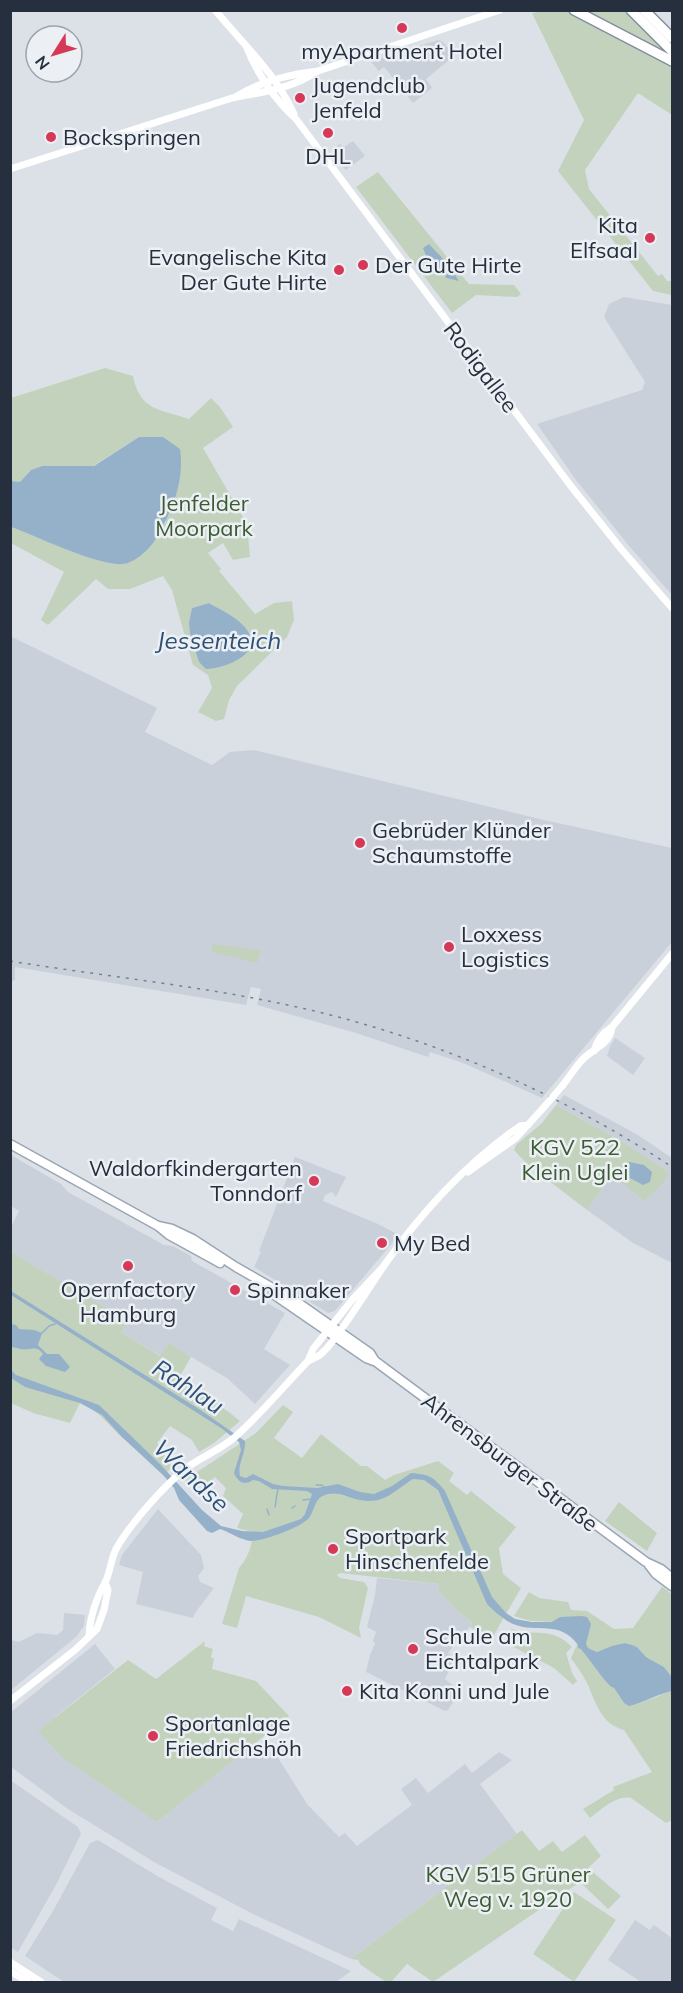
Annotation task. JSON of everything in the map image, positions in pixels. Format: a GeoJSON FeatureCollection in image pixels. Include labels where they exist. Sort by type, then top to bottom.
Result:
{"type":"FeatureCollection","features":[{"type":"Feature","properties":{"kind":"highway"},"geometry":{"type":"LineString","coordinates":[[574,10],[672,61]]}},
{"type":"Feature","properties":{"kind":"highway"},"geometry":{"type":"LineString","coordinates":[[580,10],[591,19]]}},
{"type":"Feature","properties":{"kind":"highway"},"geometry":{"type":"LineString","coordinates":[[631,10],[672,51]]}},
{"type":"Feature","properties":{"kind":"highway"},"geometry":{"type":"LineString","coordinates":[[644,10],[672,38]]}},
{"type":"Feature","properties":{"kind":"main road","name":"Rodigallee"},"geometry":{"type":"LineString","coordinates":[[215,10],[247,48],[252,60],[277,90],[285,109],[296,119],[563,477],[672,608]]}},
{"type":"Feature","properties":{"kind":"main road"},"geometry":{"type":"LineString","coordinates":[[235,97],[271,82],[318,71],[500,10]]}},
{"type":"Feature","properties":{"kind":"main road"},"geometry":{"type":"LineString","coordinates":[[10,169],[235,97],[277,90],[304,80],[318,71]]}},
{"type":"Feature","properties":{"kind":"main road"},"geometry":{"type":"LineString","coordinates":[[89,1635],[100,1589],[105,1582],[111,1560],[119,1544],[146,1510],[191,1465],[235,1437],[308,1361],[320,1355],[334,1331],[434,1205],[481,1155],[520,1126],[528,1125],[583,1059],[603,1046],[611,1034],[612,1027],[672,954]]}},
{"type":"Feature","properties":{"kind":"main road","name":"Ahrensburger Straße"},"geometry":{"type":"LineString","coordinates":[[12,1144],[158,1226],[172,1228],[193,1239],[297,1302],[334,1331],[369,1353],[375,1361],[646,1562],[661,1569],[672,1578]]}},
{"type":"Feature","properties":{"kind":"main road","name":"Ahrensburger Straße"},"geometry":{"type":"LineString","coordinates":[[646,1562],[656,1574],[672,1586]]}},
{"type":"Feature","properties":{"kind":"main road"},"geometry":{"type":"LineString","coordinates":[[10,1701],[79,1647],[97,1629],[108,1590],[105,1582]]}},
{"type":"Feature","properties":{"kind":"main road"},"geometry":{"type":"LineString","coordinates":[[10,1962],[41,1983]]}},
{"type":"Feature","properties":{"kind":"main road"},"geometry":{"type":"LineString","coordinates":[[10,1971],[28,1983]]}},
{"type":"Feature","properties":{"kind":"shaded area"},"geometry":{"type":"Polygon","coordinates":[[[438,40],[443,42],[454,56],[426,79],[432,88],[413,103],[384,67],[379,71],[371,62],[438,40]]]}},
{"type":"Feature","properties":{"kind":"shaded area"},"geometry":{"type":"Polygon","coordinates":[[[353,141],[365,156],[346,170],[341,165],[342,159],[334,148],[340,144],[344,147],[353,141]]]}},
{"type":"Feature","properties":{"kind":"shaded area"},"geometry":{"type":"Polygon","coordinates":[[[624,297],[672,305],[672,595],[576,480],[537,424],[642,390],[645,382],[604,317],[609,304],[624,297]]]}},
{"type":"Feature","properties":{"kind":"shaded area"},"geometry":{"type":"Polygon","coordinates":[[[10,636],[157,708],[145,732],[212,765],[230,752],[254,750],[544,820],[672,848],[672,942],[542,1098],[463,1063],[430,1052],[428,1057],[356,1033],[257,1005],[261,989],[251,987],[246,1005],[15,967],[15,980],[11,982],[10,636]]]}},
{"type":"Feature","properties":{"kind":"shaded area"},"geometry":{"type":"Polygon","coordinates":[[[615,1038],[645,1058],[633,1075],[607,1056],[615,1038]]]}},
{"type":"Feature","properties":{"kind":"shaded area"},"geometry":{"type":"Polygon","coordinates":[[[564,1095],[638,1135],[672,1158],[672,1263],[633,1243],[587,1210],[612,1174],[670,1173],[623,1142],[556,1105],[564,1095]]]}},
{"type":"Feature","properties":{"kind":"shaded area"},"geometry":{"type":"Polygon","coordinates":[[[11,1155],[61,1184],[68,1192],[164,1245],[173,1246],[191,1256],[192,1261],[285,1313],[264,1349],[290,1365],[255,1404],[227,1378],[169,1344],[161,1356],[121,1332],[127,1321],[11,1252],[11,1227],[19,1211],[11,1206],[11,1155]]]}},
{"type":"Feature","properties":{"kind":"shaded area"},"geometry":{"type":"Polygon","coordinates":[[[295,1157],[346,1177],[336,1197],[332,1192],[325,1195],[323,1201],[399,1235],[335,1311],[328,1313],[254,1267],[295,1157]]]}},
{"type":"Feature","properties":{"kind":"shaded area"},"geometry":{"type":"Polygon","coordinates":[[[158,1509],[201,1555],[204,1568],[198,1576],[200,1582],[214,1588],[193,1618],[136,1604],[143,1572],[119,1565],[122,1555],[158,1509]]]}},
{"type":"Feature","properties":{"kind":"shaded area","name":"Schule am Eichtalpark"},"geometry":{"type":"Polygon","coordinates":[[[377,1578],[440,1584],[439,1591],[457,1611],[473,1623],[448,1653],[455,1658],[445,1679],[460,1691],[448,1710],[445,1711],[366,1672],[375,1644],[373,1641],[376,1632],[367,1627],[377,1578]]]}},
{"type":"Feature","properties":{"kind":"shaded area"},"geometry":{"type":"Polygon","coordinates":[[[64,1613],[85,1615],[84,1626],[76,1637],[11,1690],[11,1640],[19,1642],[37,1633],[57,1635],[63,1630],[64,1613]]]}},
{"type":"Feature","properties":{"kind":"shaded area"},"geometry":{"type":"Polygon","coordinates":[[[95,1644],[115,1669],[55,1717],[157,1822],[256,1742],[277,1756],[307,1804],[339,1837],[345,1833],[357,1846],[412,1805],[401,1789],[416,1778],[428,1793],[465,1764],[472,1773],[499,1752],[512,1760],[480,1784],[517,1834],[351,1959],[251,1913],[154,1862],[68,1809],[11,1767],[10,1713],[95,1644]]]}},
{"type":"Feature","properties":{"kind":"shaded area"},"geometry":{"type":"Polygon","coordinates":[[[10,1780],[78,1827],[81,1834],[57,1883],[18,1952],[10,1947],[10,1780]]]}},
{"type":"Feature","properties":{"kind":"shaded area"},"geometry":{"type":"Polygon","coordinates":[[[98,1840],[159,1877],[217,1908],[211,1920],[233,1931],[239,1919],[351,1971],[336,1982],[64,1982],[25,1956],[53,1911],[90,1843],[98,1840]]]}},
{"type":"Feature","properties":{"kind":"shaded area"},"geometry":{"type":"Polygon","coordinates":[[[635,1920],[650,1930],[654,1925],[672,1938],[672,1982],[641,1982],[608,1960],[635,1920]]]}},
{"type":"Feature","properties":{"kind":"green space"},"geometry":{"type":"Polygon","coordinates":[[[568,11],[653,54],[672,67],[672,115],[638,93],[585,170],[589,189],[658,276],[662,274],[667,281],[672,281],[672,295],[653,291],[558,171],[584,120],[532,13],[568,11]]]}},
{"type":"Feature","properties":{"kind":"green space"},"geometry":{"type":"Polygon","coordinates":[[[584,11],[624,11],[672,57],[584,11]]]}},
{"type":"Feature","properties":{"kind":"green space"},"geometry":{"type":"Polygon","coordinates":[[[378,172],[469,284],[514,285],[521,294],[517,297],[476,295],[452,313],[356,187],[378,172]]]}},
{"type":"Feature","properties":{"kind":"green space","name":"Jenfelder Moorpark"},"geometry":{"type":"Polygon","coordinates":[[[105,368],[133,376],[141,396],[146,402],[160,410],[189,419],[211,398],[220,407],[233,427],[203,448],[244,519],[250,557],[233,560],[223,543],[208,553],[221,569],[219,571],[255,614],[274,603],[292,601],[294,620],[287,637],[237,686],[229,700],[224,719],[216,721],[198,712],[212,688],[208,675],[193,665],[172,590],[163,576],[130,589],[108,589],[96,579],[48,625],[41,620],[64,572],[11,543],[11,527],[86,556],[115,564],[126,563],[146,552],[166,521],[139,437],[93,466],[42,466],[31,470],[20,482],[11,481],[11,398],[105,368]],[[209,603],[192,608],[189,622],[199,662],[247,653],[251,638],[247,632],[228,615],[209,603]]]}},
{"type":"Feature","properties":{"kind":"green space"},"geometry":{"type":"Polygon","coordinates":[[[213,944],[261,950],[257,963],[211,952],[213,944]]]}},
{"type":"Feature","properties":{"kind":"green space","name":"KGV 522 Klein Uglei"},"geometry":{"type":"Polygon","coordinates":[[[556,1105],[623,1142],[670,1173],[644,1201],[612,1174],[587,1210],[527,1164],[514,1150],[516,1145],[542,1123],[556,1105]]]}},
{"type":"Feature","properties":{"kind":"green space"},"geometry":{"type":"Polygon","coordinates":[[[11,1252],[128,1321],[121,1332],[160,1356],[169,1343],[191,1357],[180,1376],[240,1421],[214,1443],[199,1452],[192,1440],[170,1426],[157,1443],[175,1465],[163,1475],[99,1415],[80,1403],[70,1423],[33,1413],[11,1403],[11,1252]]]}},
{"type":"Feature","properties":{"kind":"green space"},"geometry":{"type":"Polygon","coordinates":[[[283,1405],[293,1412],[274,1438],[302,1458],[321,1434],[361,1466],[367,1466],[385,1480],[438,1461],[454,1473],[449,1481],[467,1495],[471,1491],[516,1527],[499,1548],[503,1574],[521,1588],[491,1640],[470,1627],[473,1623],[457,1611],[439,1591],[439,1584],[340,1573],[337,1575],[340,1578],[364,1582],[368,1588],[359,1628],[361,1638],[319,1617],[246,1596],[237,1628],[222,1624],[239,1568],[249,1552],[253,1532],[237,1528],[243,1514],[223,1496],[226,1488],[215,1477],[207,1485],[199,1478],[196,1480],[193,1478],[188,1484],[185,1480],[256,1433],[283,1405]]]}},
{"type":"Feature","properties":{"kind":"green space"},"geometry":{"type":"Polygon","coordinates":[[[619,1502],[657,1533],[647,1551],[605,1521],[619,1502]]]}},
{"type":"Feature","properties":{"kind":"green space"},"geometry":{"type":"Polygon","coordinates":[[[662,1587],[672,1594],[672,1677],[664,1667],[646,1657],[637,1647],[625,1643],[597,1652],[588,1648],[584,1653],[624,1703],[636,1704],[672,1691],[672,1820],[666,1823],[631,1798],[620,1799],[609,1804],[590,1818],[583,1809],[614,1790],[613,1787],[652,1772],[624,1730],[610,1723],[600,1712],[585,1680],[571,1658],[584,1629],[582,1623],[531,1621],[514,1616],[529,1592],[539,1598],[568,1602],[571,1610],[587,1611],[614,1629],[633,1628],[662,1587]]]}},
{"type":"Feature","properties":{"kind":"green space"},"geometry":{"type":"Polygon","coordinates":[[[512,1629],[551,1634],[565,1641],[572,1647],[566,1653],[577,1681],[573,1685],[554,1668],[504,1642],[512,1629]]]}},
{"type":"Feature","properties":{"kind":"green space","name":"Sportanlage Friedrichshöh"},"geometry":{"type":"Polygon","coordinates":[[[205,1641],[204,1646],[213,1649],[212,1669],[256,1681],[289,1716],[157,1822],[63,1758],[38,1731],[128,1660],[156,1679],[205,1641]]]}},
{"type":"Feature","properties":{"kind":"green space","name":"KGV 515 Grüner Weg v. 1920"},"geometry":{"type":"Polygon","coordinates":[[[522,1830],[539,1851],[553,1841],[562,1852],[585,1835],[601,1856],[588,1868],[621,1896],[608,1909],[580,1882],[433,1982],[407,1964],[391,1982],[386,1982],[361,1965],[358,1960],[351,1959],[522,1830]]]}},
{"type":"Feature","properties":{"kind":"green space"},"geometry":{"type":"Polygon","coordinates":[[[574,1892],[616,1920],[574,1982],[533,1954],[574,1892]]]}},
{"type":"Feature","properties":{"kind":"water"},"geometry":{"type":"Polygon","coordinates":[[[429,244],[447,263],[459,281],[446,278],[441,268],[429,263],[423,248],[429,244]]]}},
{"type":"Feature","properties":{"kind":"water"},"geometry":{"type":"Polygon","coordinates":[[[139,437],[163,437],[180,449],[181,459],[180,478],[172,506],[158,536],[140,556],[128,563],[104,562],[11,527],[11,481],[20,482],[31,470],[42,466],[94,466],[139,437]]]}},
{"type":"Feature","properties":{"kind":"water","name":"Jessenteich"},"geometry":{"type":"Polygon","coordinates":[[[209,603],[239,622],[247,630],[251,639],[246,653],[240,658],[222,666],[206,669],[199,662],[189,622],[192,608],[209,603]]]}},
{"type":"Feature","properties":{"kind":"water"},"geometry":{"type":"Polygon","coordinates":[[[629,1162],[644,1165],[652,1172],[650,1182],[643,1185],[626,1176],[621,1167],[629,1162]]]}},
{"type":"Feature","properties":{"kind":"water"},"geometry":{"type":"Polygon","coordinates":[[[11,1291],[199,1409],[245,1441],[240,1476],[246,1478],[253,1474],[273,1484],[283,1486],[317,1488],[338,1484],[360,1492],[374,1494],[392,1486],[411,1473],[431,1477],[445,1491],[492,1597],[506,1613],[515,1619],[532,1622],[552,1622],[560,1617],[587,1617],[591,1624],[586,1644],[588,1648],[597,1652],[625,1643],[637,1647],[646,1657],[664,1667],[672,1677],[672,1691],[629,1706],[624,1703],[571,1637],[555,1630],[513,1624],[496,1612],[487,1604],[438,1490],[424,1480],[413,1479],[386,1497],[373,1501],[335,1494],[323,1495],[305,1522],[255,1541],[246,1540],[220,1529],[212,1533],[207,1531],[179,1500],[174,1488],[163,1475],[102,1415],[80,1403],[25,1387],[11,1378],[10,1369],[16,1375],[99,1405],[160,1464],[202,1510],[221,1526],[242,1531],[263,1532],[301,1519],[312,1494],[307,1491],[272,1489],[259,1481],[244,1483],[239,1481],[234,1473],[241,1450],[239,1442],[221,1428],[11,1295],[11,1291]]]}},
{"type":"Feature","properties":{"kind":"water"},"geometry":{"type":"Polygon","coordinates":[[[11,1324],[16,1325],[19,1329],[42,1333],[38,1345],[47,1354],[59,1354],[70,1367],[65,1372],[46,1366],[39,1359],[43,1354],[38,1349],[11,1347],[11,1324]]]}},
{"type":"Feature","properties":{"kind":"waterway"},"geometry":{"type":"LineString","coordinates":[[42,1333],[55,1324]]}},
{"type":"Feature","properties":{"kind":"waterway"},"geometry":{"type":"LineString","coordinates":[[316,1485],[322,1485],[325,1488]]}},
{"type":"Feature","properties":{"kind":"waterway"},"geometry":{"type":"LineString","coordinates":[[275,1507],[278,1488]]}},
{"type":"Feature","properties":{"kind":"waterway"},"geometry":{"type":"LineString","coordinates":[[303,1500],[312,1499]]}},
{"type":"Feature","properties":{"kind":"waterway"},"geometry":{"type":"LineString","coordinates":[[267,1509],[269,1515]]}},
{"type":"Feature","properties":{"kind":"railway"},"geometry":{"type":"LineString","coordinates":[[10,961],[260,999],[342,1018],[385,1031],[471,1061],[513,1079],[595,1120],[672,1167]]}},
{"type":"Feature","properties":{"kind":"place","name":"myApartment Hotel"},"geometry":{"type":"Point","coordinates":[402,28]}},
{"type":"Feature","properties":{"kind":"place","name":"Jugendclub Jenfeld"},"geometry":{"type":"Point","coordinates":[300,98]}},
{"type":"Feature","properties":{"kind":"place","name":"DHL"},"geometry":{"type":"Point","coordinates":[328,133]}},
{"type":"Feature","properties":{"kind":"place","name":"Bockspringen"},"geometry":{"type":"Point","coordinates":[51,137]}},
{"type":"Feature","properties":{"kind":"place","name":"Kita Elfsaal"},"geometry":{"type":"Point","coordinates":[650,238]}},
{"type":"Feature","properties":{"kind":"place","name":"Der Gute Hirte"},"geometry":{"type":"Point","coordinates":[363,265]}},
{"type":"Feature","properties":{"kind":"place","name":"Evangelische Kita Der Gute Hirte"},"geometry":{"type":"Point","coordinates":[339,270]}},
{"type":"Feature","properties":{"kind":"place","name":"Gebrüder Klünder Schaumstoffe"},"geometry":{"type":"Point","coordinates":[360,843]}},
{"type":"Feature","properties":{"kind":"place","name":"Loxxess Logistics"},"geometry":{"type":"Point","coordinates":[449,947]}},
{"type":"Feature","properties":{"kind":"place","name":"Waldorfkindergarten Tonndorf"},"geometry":{"type":"Point","coordinates":[314,1181]}},
{"type":"Feature","properties":{"kind":"place","name":"My Bed"},"geometry":{"type":"Point","coordinates":[382,1243]}},
{"type":"Feature","properties":{"kind":"place","name":"Opernfactory Hamburg"},"geometry":{"type":"Point","coordinates":[128,1266]}},
{"type":"Feature","properties":{"kind":"place","name":"Spinnaker"},"geometry":{"type":"Point","coordinates":[235,1290]}},
{"type":"Feature","properties":{"kind":"place","name":"Sportpark Hinschenfelde"},"geometry":{"type":"Point","coordinates":[333,1549]}},
{"type":"Feature","properties":{"kind":"place","name":"Schule am Eichtalpark"},"geometry":{"type":"Point","coordinates":[413,1649]}},
{"type":"Feature","properties":{"kind":"place","name":"Kita Konni und Jule"},"geometry":{"type":"Point","coordinates":[347,1691]}},
{"type":"Feature","properties":{"kind":"place","name":"Sportanlage Friedrichshöh"},"geometry":{"type":"Point","coordinates":[153,1736]}},
{"type":"Feature","properties":{"kind":"water label","name":"Rahlau"},"geometry":{"type":"Point","coordinates":[188,1387]}},
{"type":"Feature","properties":{"kind":"water label","name":"Wandse"},"geometry":{"type":"Point","coordinates":[191,1476]}}]}
